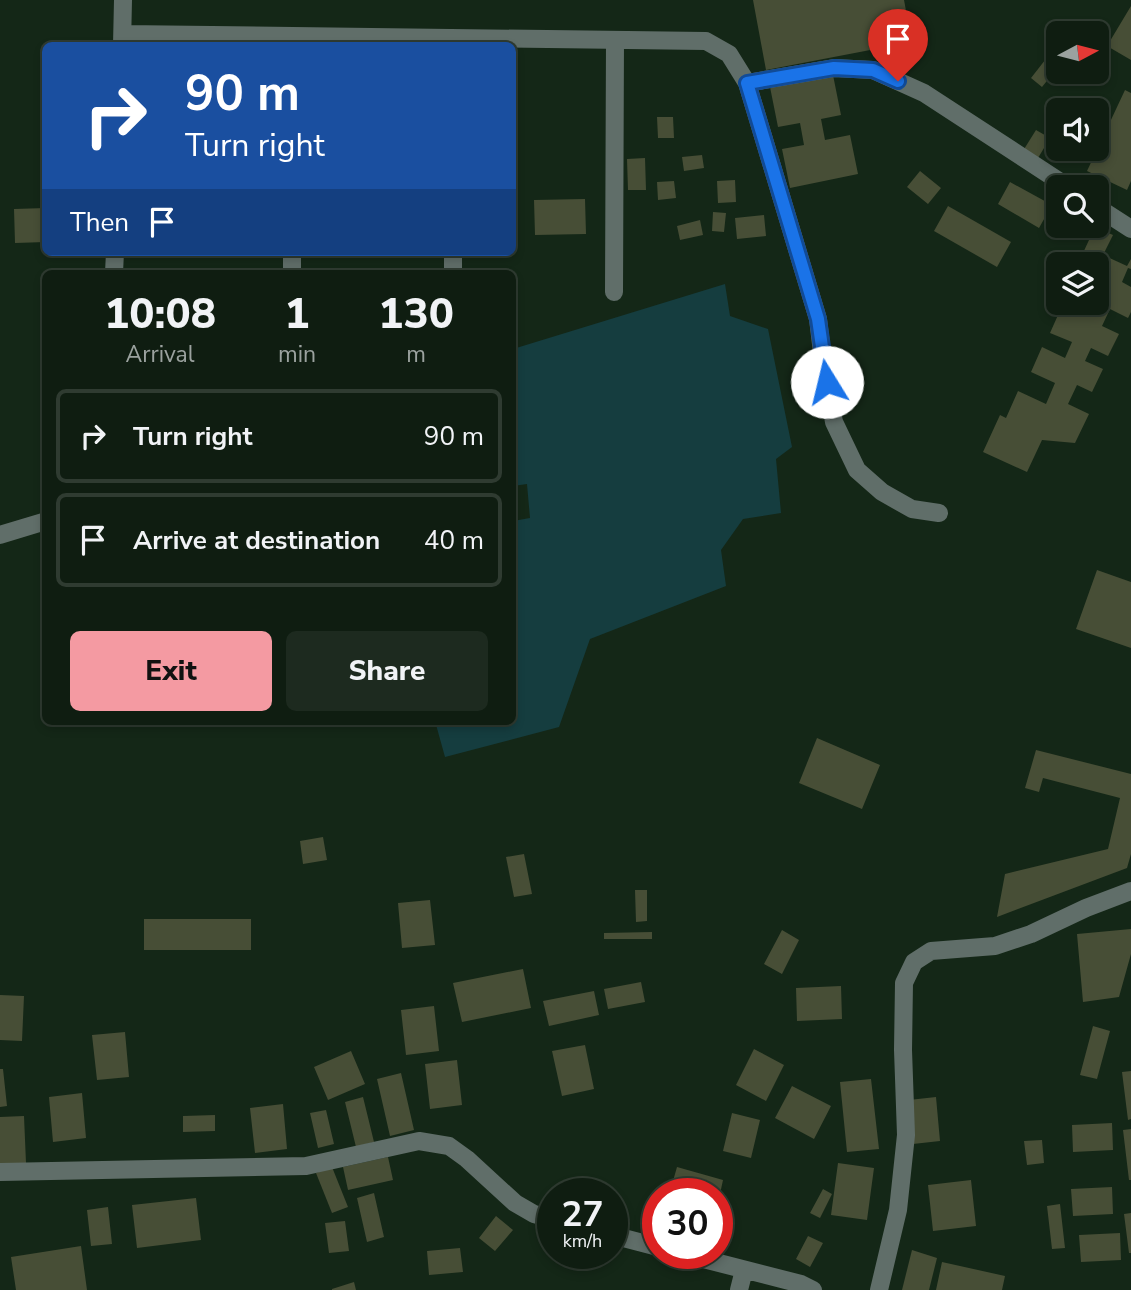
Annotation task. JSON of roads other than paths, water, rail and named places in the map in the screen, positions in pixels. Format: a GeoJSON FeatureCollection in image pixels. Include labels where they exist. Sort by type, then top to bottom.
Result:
{"type":"FeatureCollection","features":[{"type":"Feature","properties":{"kind":"street"},"geometry":{"type":"LineString","coordinates":[[123,0],[122,40],[706,41],[729,54],[747,83],[818,319],[834,422],[857,470],[882,492],[912,509],[939,513]]}},
{"type":"Feature","properties":{"kind":"street"},"geometry":{"type":"LineString","coordinates":[[614,292],[615,40]]}},
{"type":"Feature","properties":{"kind":"street"},"geometry":{"type":"LineString","coordinates":[[747,83],[834,68],[873,70],[924,93],[1050,175]]}},
{"type":"Feature","properties":{"kind":"street"},"geometry":{"type":"LineString","coordinates":[[1109,215],[1131,229]]}},
{"type":"Feature","properties":{"kind":"street"},"geometry":{"type":"LineString","coordinates":[[0,536],[42,522]]}},
{"type":"Feature","properties":{"kind":"street"},"geometry":{"type":"LineString","coordinates":[[879,1290],[898,1210],[906,1135],[904,983],[914,962],[931,951],[995,946],[1031,934],[1086,908],[1131,891]]}},
{"type":"Feature","properties":{"kind":"street"},"geometry":{"type":"LineString","coordinates":[[0,1172],[306,1167],[419,1141],[449,1146],[514,1203],[537,1215]]}},
{"type":"Feature","properties":{"kind":"street"},"geometry":{"type":"LineString","coordinates":[[733,1267],[801,1284],[813,1290]]}},
{"type":"Feature","properties":{"kind":"street"},"geometry":{"type":"LineString","coordinates":[[739,1290],[744,1270]]}},
{"type":"Feature","properties":{"kind":"water"},"geometry":{"type":"Polygon","coordinates":[[[725,284],[730,316],[768,329],[792,447],[776,459],[781,513],[743,519],[721,550],[726,586],[590,639],[559,727],[445,757],[436,725],[516,725],[516,520],[530,518],[527,484],[516,486],[516,348],[725,284]]]}}]}
